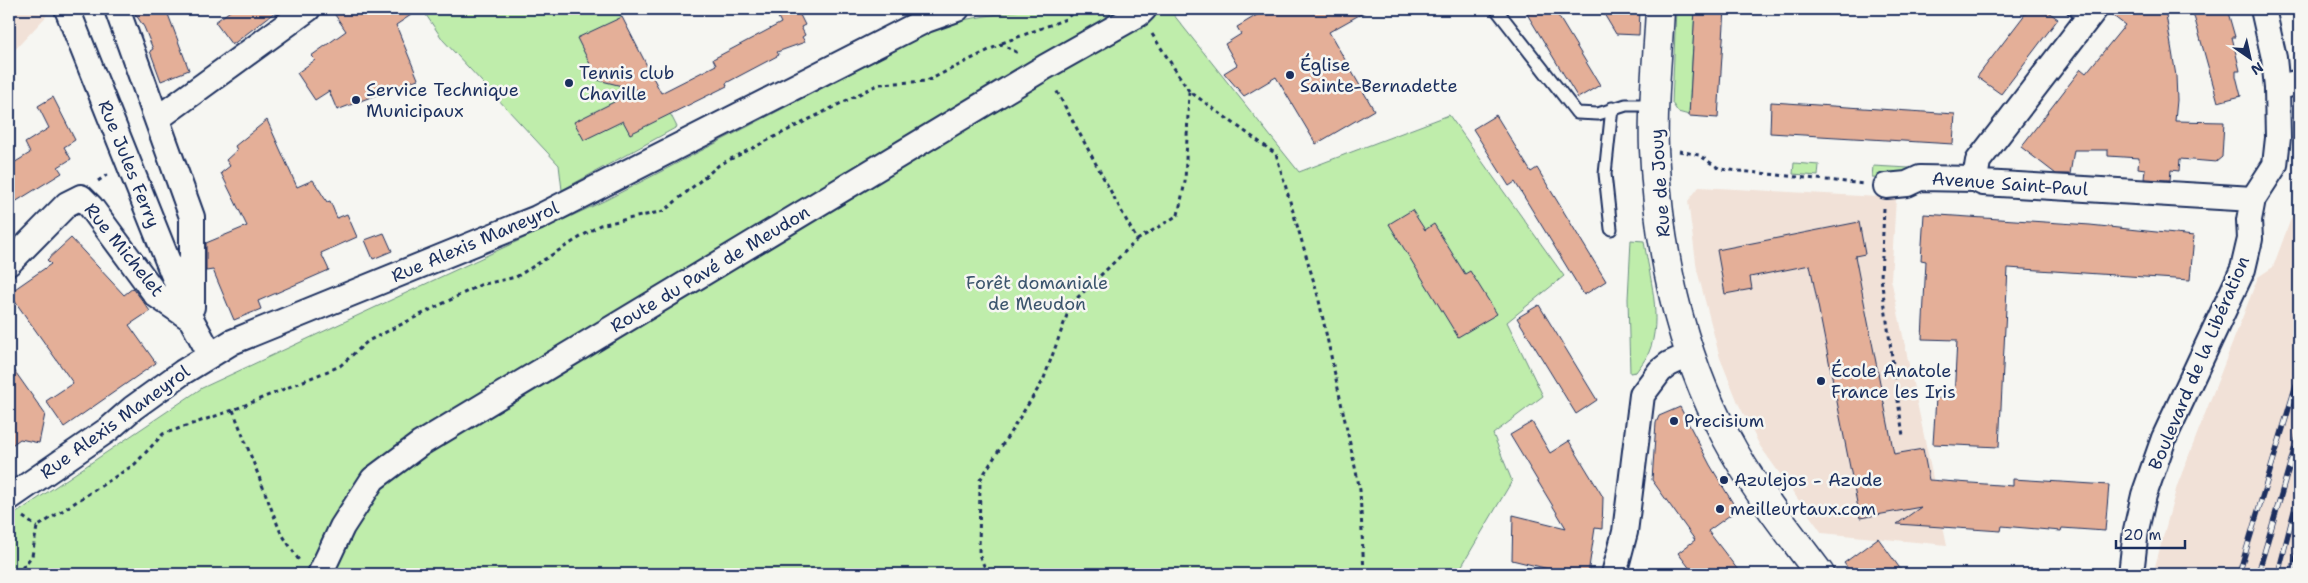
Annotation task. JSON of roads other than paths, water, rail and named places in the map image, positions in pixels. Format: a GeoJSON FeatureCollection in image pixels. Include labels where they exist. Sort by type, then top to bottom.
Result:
{"type":"FeatureCollection","features":[{"type":"Feature","properties":{"kind":"main road","name":"Rue de Jouy"},"geometry":{"type":"LineString","coordinates":[[1660,9],[1654,148],[1660,215],[1670,280],[1691,354],[1726,436],[1757,488],[1820,574]]}},
{"type":"Feature","properties":{"kind":"street"},"geometry":{"type":"LineString","coordinates":[[117,9],[192,217],[192,319]]}},
{"type":"Feature","properties":{"kind":"street"},"geometry":{"type":"LineString","coordinates":[[157,119],[308,9]]}},
{"type":"Feature","properties":{"kind":"street","name":"Rue Alexis Maneyrol"},"geometry":{"type":"LineString","coordinates":[[9,498],[109,429],[138,404],[210,354],[232,342],[537,218],[926,20],[957,9]]}},
{"type":"Feature","properties":{"kind":"street","name":"Boulevard de la Libération"},"geometry":{"type":"LineString","coordinates":[[2131,574],[2144,496],[2164,438],[2244,269],[2250,239],[2249,220],[2253,199],[2275,165],[2288,85],[2274,58],[2263,9]]}},
{"type":"Feature","properties":{"kind":"street","name":"Rue Jules Ferry"},"geometry":{"type":"LineString","coordinates":[[67,10],[192,319]]}},
{"type":"Feature","properties":{"kind":"street","name":"Route du Pavé de Meudon"},"geometry":{"type":"LineString","coordinates":[[312,571],[373,479],[420,444],[1045,67],[1141,12]]}},
{"type":"Feature","properties":{"kind":"street"},"geometry":{"type":"LineString","coordinates":[[1975,179],[1978,161],[2085,12]]}},
{"type":"Feature","properties":{"kind":"street","name":"Avenue Saint-Paul"},"geometry":{"type":"LineString","coordinates":[[1886,186],[1907,184],[1920,178],[1975,179],[1983,183],[2253,199]]}},
{"type":"Feature","properties":{"kind":"street","name":"Rue Michelet"},"geometry":{"type":"LineString","coordinates":[[9,263],[67,204],[81,197],[91,206],[156,295],[192,319],[210,354]]}},
{"type":"Feature","properties":{"kind":"street"},"geometry":{"type":"LineString","coordinates":[[1614,574],[1625,532],[1642,395],[1660,371],[1669,364],[1691,354]]}},
{"type":"Feature","properties":{"kind":"lane"},"geometry":{"type":"LineString","coordinates":[[1496,9],[1577,113],[1598,114],[1626,105],[1656,105]]}},
{"type":"Feature","properties":{"kind":"lane"},"geometry":{"type":"LineString","coordinates":[[1610,229],[1605,174],[1612,108]]}},
{"type":"Feature","properties":{"kind":"railway"},"geometry":{"type":"LineString","coordinates":[[2239,574],[2299,375]]}},
{"type":"Feature","properties":{"kind":"railway"},"geometry":{"type":"LineString","coordinates":[[2258,574],[2299,433]]}},
{"type":"Feature","properties":{"kind":"railway"},"geometry":{"type":"LineString","coordinates":[[2278,574],[2299,492]]}},
{"type":"Feature","properties":{"kind":"railway"},"geometry":{"type":"LineString","coordinates":[[2292,574],[2299,543]]}},
{"type":"Feature","properties":{"kind":"place","name":"Église Sainte-Bernadette"},"geometry":{"type":"Point","coordinates":[1290,75]}},
{"type":"Feature","properties":{"kind":"place","name":"Tennis club Chaville"},"geometry":{"type":"Point","coordinates":[569,83]}},
{"type":"Feature","properties":{"kind":"place","name":"Service Technique Municipaux"},"geometry":{"type":"Point","coordinates":[356,100]}},
{"type":"Feature","properties":{"kind":"place","name":"École Anatole France les Iris"},"geometry":{"type":"Point","coordinates":[1821,381]}},
{"type":"Feature","properties":{"kind":"place","name":"Precisium"},"geometry":{"type":"Point","coordinates":[1674,421]}},
{"type":"Feature","properties":{"kind":"place","name":"Azulejos - Azude"},"geometry":{"type":"Point","coordinates":[1724,480]}},
{"type":"Feature","properties":{"kind":"place","name":"meilleurtaux.com"},"geometry":{"type":"Point","coordinates":[1720,509]}},
{"type":"Feature","properties":{"kind":"park label","name":"Forêt domaniale de Meudon"},"geometry":{"type":"Point","coordinates":[1037,293]}}]}
